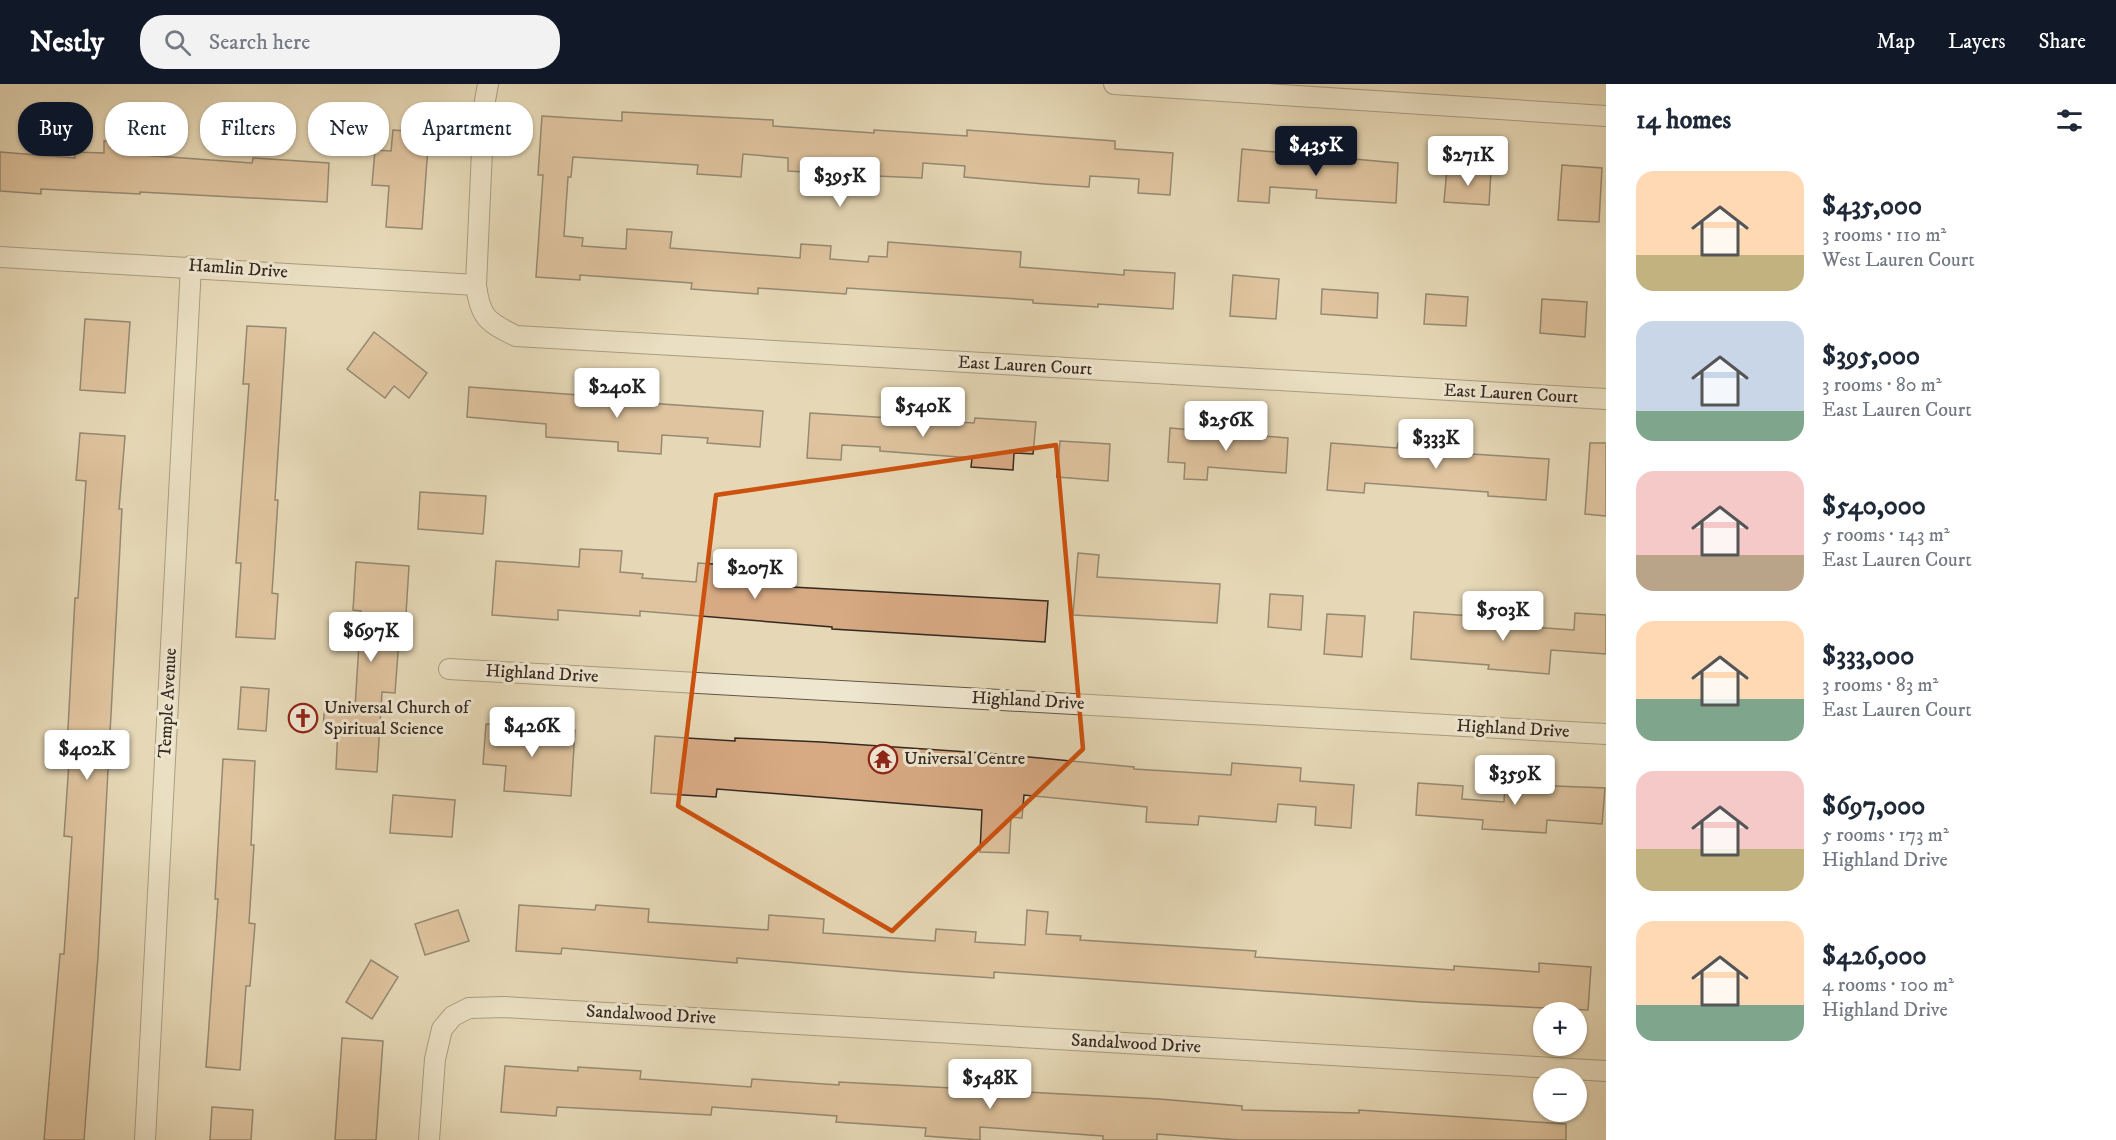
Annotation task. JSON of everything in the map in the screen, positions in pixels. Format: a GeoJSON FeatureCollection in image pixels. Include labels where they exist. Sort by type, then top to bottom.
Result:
{"type":"FeatureCollection","features":[{"type":"Feature","properties":{"kind":"street","name":"East Lauren Court"},"geometry":{"type":"LineString","coordinates":[[488,84],[484,106],[476,285],[479,307],[490,324],[516,336],[1606,399]]}},
{"type":"Feature","properties":{"kind":"street"},"geometry":{"type":"LineString","coordinates":[[1114,84],[1606,116]]}},
{"type":"Feature","properties":{"kind":"street","name":"Hamlin Drive"},"geometry":{"type":"LineString","coordinates":[[0,257],[191,266],[476,285]]}},
{"type":"Feature","properties":{"kind":"street","name":"Temple Avenue"},"geometry":{"type":"LineString","coordinates":[[145,1140],[191,266]]}},
{"type":"Feature","properties":{"kind":"street","name":"Highland Drive"},"geometry":{"type":"LineString","coordinates":[[449,669],[1606,734]]}},
{"type":"Feature","properties":{"kind":"street","name":"Sandalwood Drive"},"geometry":{"type":"LineString","coordinates":[[429,1140],[435,1059],[442,1029],[453,1016],[469,1008],[505,1007],[1606,1071]]}},
{"type":"Feature","properties":{"kind":"highlighted area"},"geometry":{"type":"Polygon","coordinates":[[[1056,445],[1083,749],[892,931],[678,806],[716,495],[1056,445]]]}},
{"type":"Feature","properties":{"kind":"building"},"geometry":{"type":"Polygon","coordinates":[[[622,112],[773,120],[773,126],[874,133],[874,130],[967,136],[967,130],[1115,141],[1115,149],[1173,153],[1170,195],[1138,193],[1139,179],[1090,176],[1089,187],[1044,184],[964,177],[965,166],[923,163],[922,178],[852,175],[788,171],[788,158],[743,154],[741,177],[697,174],[698,165],[573,157],[571,177],[568,177],[564,236],[583,238],[582,246],[626,249],[627,229],[672,232],[670,248],[800,258],[801,244],[831,246],[830,259],[868,262],[869,256],[887,257],[888,242],[1021,252],[1020,267],[1124,275],[1124,270],[1175,273],[1173,309],[1033,303],[1033,300],[847,288],[846,294],[758,288],[758,294],[691,289],[692,283],[580,275],[580,280],[536,277],[543,175],[538,175],[542,116],[622,121],[622,112]]]}},
{"type":"Feature","properties":{"kind":"building"},"geometry":{"type":"Polygon","coordinates":[[[393,130],[401,131],[401,156],[427,156],[422,229],[386,227],[389,186],[372,185],[374,156],[389,156],[389,151],[391,151],[393,130]]]}},
{"type":"Feature","properties":{"kind":"building"},"geometry":{"type":"Polygon","coordinates":[[[104,141],[105,156],[156,156],[252,163],[253,158],[329,163],[327,202],[140,192],[140,194],[41,189],[41,194],[0,191],[0,152],[18,153],[18,156],[75,158],[75,156],[93,156],[93,153],[104,153],[104,141]]]}},
{"type":"Feature","properties":{"kind":"building"},"geometry":{"type":"Polygon","coordinates":[[[1242,149],[1398,163],[1396,203],[1316,198],[1317,190],[1270,187],[1269,203],[1238,201],[1242,149]]]}},
{"type":"Feature","properties":{"kind":"building"},"geometry":{"type":"Polygon","coordinates":[[[1562,165],[1602,168],[1599,222],[1558,220],[1562,165]]]}},
{"type":"Feature","properties":{"kind":"building"},"geometry":{"type":"Polygon","coordinates":[[[1447,168],[1491,171],[1489,205],[1444,202],[1447,168]]]}},
{"type":"Feature","properties":{"kind":"building"},"geometry":{"type":"Polygon","coordinates":[[[1233,275],[1279,279],[1276,319],[1230,316],[1233,275]]]}},
{"type":"Feature","properties":{"kind":"building"},"geometry":{"type":"Polygon","coordinates":[[[1322,289],[1378,293],[1377,318],[1321,314],[1322,289]]]}},
{"type":"Feature","properties":{"kind":"building"},"geometry":{"type":"Polygon","coordinates":[[[1426,294],[1468,297],[1466,326],[1424,324],[1426,294]]]}},
{"type":"Feature","properties":{"kind":"building"},"geometry":{"type":"Polygon","coordinates":[[[1542,299],[1587,302],[1585,337],[1540,333],[1542,299]]]}},
{"type":"Feature","properties":{"kind":"building"},"geometry":{"type":"Polygon","coordinates":[[[85,319],[130,322],[125,393],[80,390],[85,319]]]}},
{"type":"Feature","properties":{"kind":"building"},"geometry":{"type":"Polygon","coordinates":[[[247,326],[286,328],[275,500],[278,500],[272,593],[278,594],[275,639],[236,637],[241,563],[236,563],[249,384],[243,384],[247,326]]]}},
{"type":"Feature","properties":{"kind":"building"},"geometry":{"type":"Polygon","coordinates":[[[374,332],[427,373],[409,398],[394,386],[385,398],[347,369],[374,332]]]}},
{"type":"Feature","properties":{"kind":"building"},"geometry":{"type":"Polygon","coordinates":[[[469,387],[605,397],[604,400],[763,411],[760,447],[707,443],[708,438],[662,435],[661,454],[618,451],[618,442],[546,437],[546,424],[467,417],[469,387]]]}},
{"type":"Feature","properties":{"kind":"building"},"geometry":{"type":"Polygon","coordinates":[[[810,413],[974,423],[975,418],[1036,422],[1033,454],[1014,453],[1013,470],[971,467],[972,458],[880,451],[880,447],[842,445],[841,460],[807,458],[810,413]]]}},
{"type":"Feature","properties":{"kind":"building"},"geometry":{"type":"Polygon","coordinates":[[[1170,428],[1288,438],[1286,473],[1208,467],[1207,480],[1184,479],[1185,463],[1168,462],[1170,428]]]}},
{"type":"Feature","properties":{"kind":"building"},"geometry":{"type":"Polygon","coordinates":[[[80,433],[125,436],[119,509],[122,509],[98,957],[84,1140],[44,1140],[60,954],[64,954],[72,837],[64,836],[70,747],[67,747],[75,598],[78,598],[86,481],[76,480],[80,433]]]}},
{"type":"Feature","properties":{"kind":"building"},"geometry":{"type":"Polygon","coordinates":[[[1060,441],[1110,444],[1108,481],[1057,477],[1060,441]]]}},
{"type":"Feature","properties":{"kind":"building"},"geometry":{"type":"Polygon","coordinates":[[[1331,443],[1397,448],[1398,443],[1472,448],[1472,454],[1549,459],[1546,500],[1488,496],[1488,492],[1365,483],[1364,493],[1327,490],[1331,443]]]}},
{"type":"Feature","properties":{"kind":"building"},"geometry":{"type":"Polygon","coordinates":[[[1590,443],[1606,443],[1606,516],[1585,514],[1590,443]]]}},
{"type":"Feature","properties":{"kind":"building"},"geometry":{"type":"Polygon","coordinates":[[[420,492],[486,496],[483,534],[418,529],[420,492]]]}},
{"type":"Feature","properties":{"kind":"building"},"geometry":{"type":"Polygon","coordinates":[[[580,549],[622,551],[620,572],[643,574],[642,578],[696,582],[698,563],[744,566],[744,563],[793,566],[792,587],[1048,601],[1045,642],[832,629],[832,627],[640,611],[640,616],[558,610],[558,620],[492,615],[496,561],[579,567],[580,549]]]}},
{"type":"Feature","properties":{"kind":"building"},"geometry":{"type":"Polygon","coordinates":[[[1078,553],[1099,555],[1097,577],[1220,584],[1217,623],[1073,615],[1078,553]]]}},
{"type":"Feature","properties":{"kind":"building"},"geometry":{"type":"Polygon","coordinates":[[[356,562],[409,566],[406,614],[401,613],[395,693],[382,692],[377,772],[336,769],[338,727],[323,726],[325,706],[355,708],[361,611],[353,610],[356,562]]]}},
{"type":"Feature","properties":{"kind":"building"},"geometry":{"type":"Polygon","coordinates":[[[1270,594],[1303,596],[1301,630],[1268,627],[1270,594]]]}},
{"type":"Feature","properties":{"kind":"building"},"geometry":{"type":"Polygon","coordinates":[[[1414,612],[1473,616],[1473,623],[1574,630],[1575,613],[1606,615],[1606,654],[1551,650],[1549,674],[1488,669],[1489,665],[1411,659],[1414,612]]]}},
{"type":"Feature","properties":{"kind":"building"},"geometry":{"type":"Polygon","coordinates":[[[1327,614],[1365,616],[1362,657],[1324,654],[1327,614]]]}},
{"type":"Feature","properties":{"kind":"building"},"geometry":{"type":"Polygon","coordinates":[[[241,687],[269,689],[266,731],[238,729],[241,687]]]}},
{"type":"Feature","properties":{"kind":"building"},"geometry":{"type":"Polygon","coordinates":[[[486,724],[575,730],[571,796],[504,791],[506,766],[483,764],[486,724]]]}},
{"type":"Feature","properties":{"kind":"building"},"geometry":{"type":"Polygon","coordinates":[[[655,736],[735,741],[735,738],[821,742],[998,754],[1134,767],[1134,769],[1231,775],[1232,763],[1301,768],[1300,781],[1354,785],[1351,828],[1315,825],[1316,807],[1278,804],[1276,822],[1199,816],[1198,825],[1146,822],[1147,807],[1024,795],[1022,818],[1011,817],[1009,853],[980,852],[982,810],[717,789],[716,797],[651,793],[655,736]]]}},
{"type":"Feature","properties":{"kind":"building"},"geometry":{"type":"Polygon","coordinates":[[[223,759],[255,761],[251,845],[254,845],[249,923],[255,924],[250,986],[246,986],[240,1070],[206,1067],[218,899],[215,899],[223,759]]]}},
{"type":"Feature","properties":{"kind":"building"},"geometry":{"type":"Polygon","coordinates":[[[1418,783],[1463,786],[1462,799],[1504,802],[1505,784],[1605,788],[1602,824],[1547,820],[1546,833],[1482,829],[1483,820],[1416,815],[1418,783]]]}},
{"type":"Feature","properties":{"kind":"building"},"geometry":{"type":"Polygon","coordinates":[[[393,795],[455,800],[452,837],[390,833],[393,795]]]}},
{"type":"Feature","properties":{"kind":"building"},"geometry":{"type":"Polygon","coordinates":[[[519,905],[595,910],[596,905],[649,909],[648,922],[768,930],[769,915],[824,919],[823,933],[935,941],[936,929],[976,932],[975,942],[1025,945],[1027,910],[1048,912],[1046,934],[1081,936],[1080,940],[1256,951],[1255,957],[1454,970],[1454,966],[1539,972],[1539,963],[1591,967],[1588,1010],[1587,1002],[1533,1002],[1533,1007],[1422,1002],[994,972],[994,978],[737,958],[737,963],[562,948],[561,954],[516,951],[519,905]]]}},
{"type":"Feature","properties":{"kind":"building"},"geometry":{"type":"Polygon","coordinates":[[[458,910],[469,941],[425,955],[415,924],[458,910]]]}},
{"type":"Feature","properties":{"kind":"building"},"geometry":{"type":"Polygon","coordinates":[[[371,960],[398,977],[372,1019],[346,1002],[371,960]]]}},
{"type":"Feature","properties":{"kind":"building"},"geometry":{"type":"Polygon","coordinates":[[[342,1038],[383,1041],[376,1140],[335,1140],[342,1038]]]}},
{"type":"Feature","properties":{"kind":"building"},"geometry":{"type":"Polygon","coordinates":[[[505,1066],[578,1071],[578,1067],[641,1071],[640,1079],[751,1087],[752,1079],[839,1085],[839,1082],[1159,1099],[1242,1106],[1242,1110],[1359,1113],[1359,1110],[1566,1124],[1566,1140],[1239,1140],[1157,1134],[1157,1140],[1103,1140],[1103,1136],[980,1127],[980,1140],[925,1136],[926,1128],[836,1122],[837,1116],[712,1107],[711,1115],[557,1107],[556,1116],[501,1112],[505,1066]]]}},
{"type":"Feature","properties":{"kind":"building"},"geometry":{"type":"Polygon","coordinates":[[[212,1107],[253,1110],[251,1140],[210,1140],[212,1107]]]}},
{"type":"Feature","properties":{"kind":"place","name":"Universal Church of Spiritual Science"},"geometry":{"type":"Point","coordinates":[303,718]}},
{"type":"Feature","properties":{"kind":"place","name":"Universal Centre"},"geometry":{"type":"Point","coordinates":[883,759]}}]}
